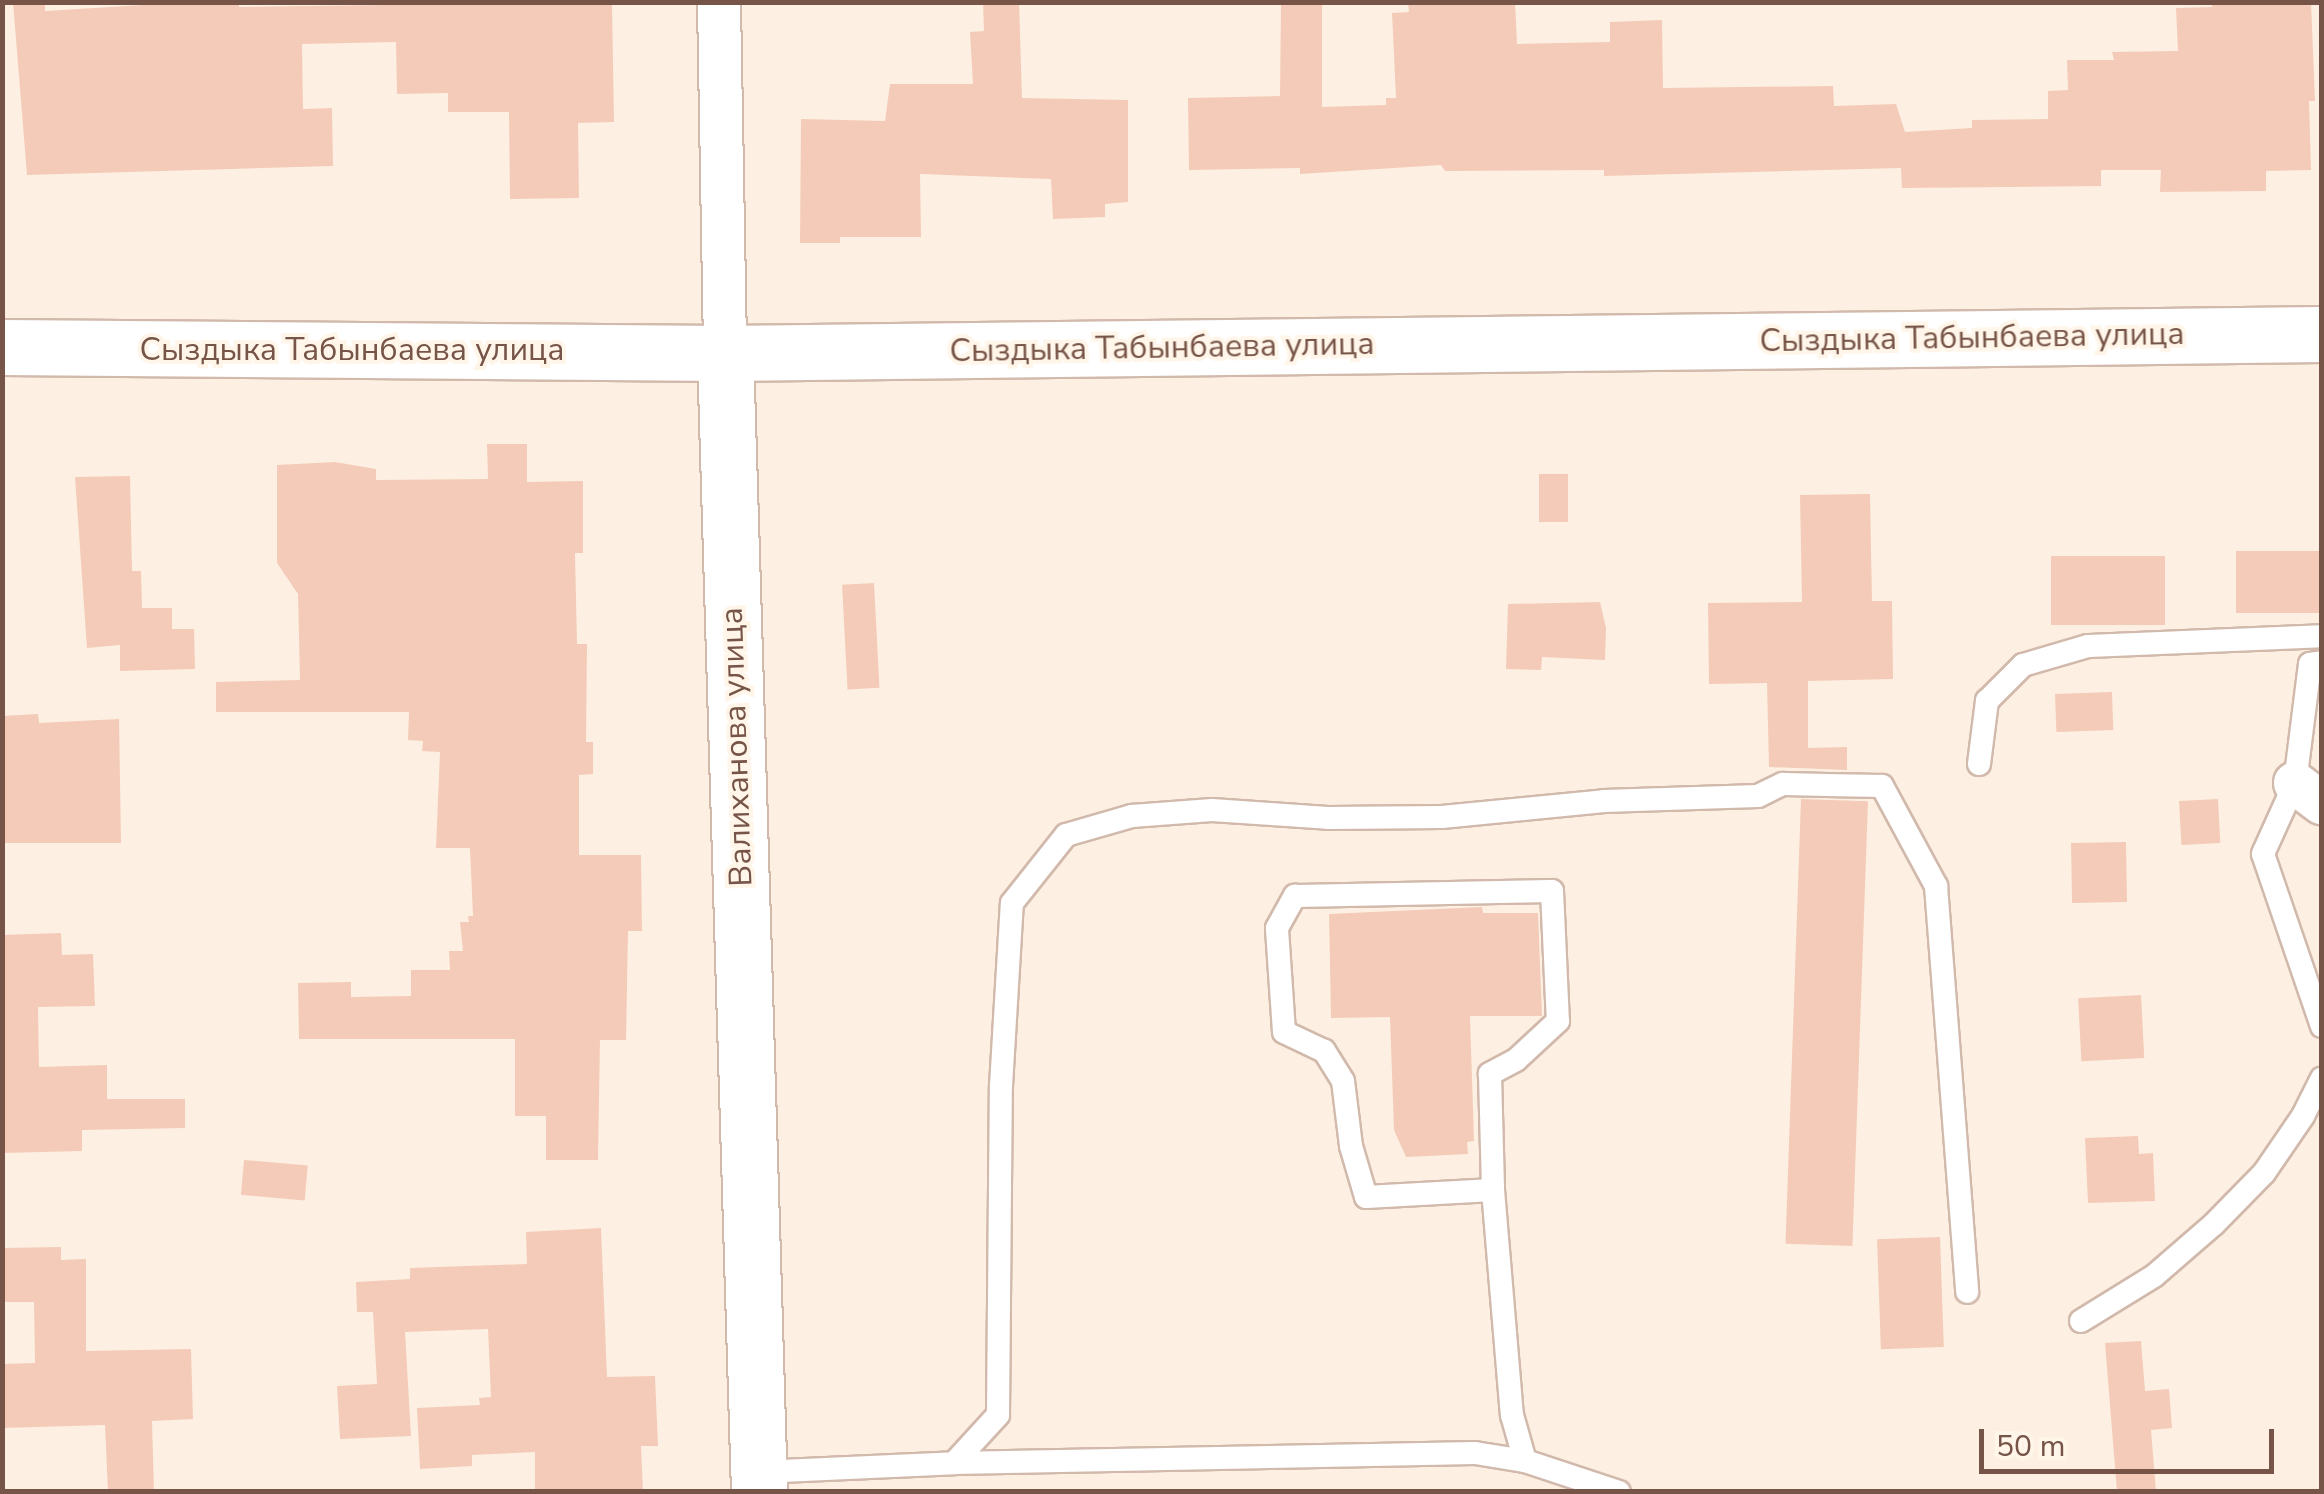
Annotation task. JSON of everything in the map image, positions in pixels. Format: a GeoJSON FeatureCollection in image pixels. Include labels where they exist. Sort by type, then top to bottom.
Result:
{"type":"FeatureCollection","features":[{"type":"Feature","properties":{"kind":"street","name":"Валиханова улица"},"geometry":{"type":"LineString","coordinates":[[719,2],[725,353],[759,1482]]}},
{"type":"Feature","properties":{"kind":"street","name":"Сыздыка Табынбаева улица"},"geometry":{"type":"LineString","coordinates":[[2,348],[725,353],[2322,334]]}},
{"type":"Feature","properties":{"kind":"lane"},"geometry":{"type":"LineString","coordinates":[[1979,764],[1988,702],[2023,665],[2088,646],[2314,636],[2316,663],[2308,793],[2263,854],[2322,1026]]}},
{"type":"Feature","properties":{"kind":"lane"},"geometry":{"type":"LineString","coordinates":[[954,1463],[998,1415],[1002,1086],[1012,902],[1066,835],[1132,816],[1212,810],[1328,818],[1442,816],[1604,802],[1758,796],[1783,784],[1882,786],[1936,886],[1966,1292]]}},
{"type":"Feature","properties":{"kind":"lane"},"geometry":{"type":"LineString","coordinates":[[1493,1190],[1366,1197],[1351,1146],[1343,1081],[1324,1051],[1284,1032],[1277,928],[1295,896],[1552,891],[1558,1021],[1516,1060],[1490,1074],[1493,1190],[1512,1414],[1525,1461]]}},
{"type":"Feature","properties":{"kind":"lane"},"geometry":{"type":"LineString","coordinates":[[2081,1321],[2154,1276],[2214,1224],[2264,1172],[2303,1116],[2322,1078]]}},
{"type":"Feature","properties":{"kind":"lane"},"geometry":{"type":"LineString","coordinates":[[759,1482],[954,1463],[1476,1453],[1525,1461],[1619,1492]]}},
{"type":"Feature","properties":{"kind":"building"},"geometry":{"type":"Polygon","coordinates":[[[13,2],[45,2],[45,11],[192,2],[239,2],[239,7],[612,2],[614,122],[578,123],[579,198],[510,199],[509,112],[448,112],[448,93],[397,94],[396,42],[302,44],[303,109],[332,108],[333,166],[27,175],[13,2]]]}},
{"type":"Feature","properties":{"kind":"building"},"geometry":{"type":"Polygon","coordinates":[[[983,2],[1019,2],[1022,98],[1128,100],[1128,202],[1105,204],[1105,217],[1053,219],[1051,179],[920,174],[921,237],[840,237],[840,243],[800,243],[801,119],[885,121],[890,84],[973,84],[970,32],[984,31],[983,2]]]}},
{"type":"Feature","properties":{"kind":"building"},"geometry":{"type":"Polygon","coordinates":[[[1281,2],[1322,2],[1322,107],[1386,105],[1386,98],[1396,98],[1392,13],[1409,12],[1408,2],[1515,2],[1517,44],[1610,42],[1610,22],[1662,20],[1663,88],[1833,86],[1834,106],[1896,104],[1905,132],[1972,128],[1972,120],[2048,119],[2048,91],[2068,90],[2067,60],[2114,60],[2112,52],[2178,51],[2176,8],[2212,7],[2212,2],[2311,2],[2315,101],[2309,101],[2311,170],[2266,171],[2266,191],[2160,192],[2161,170],[2101,170],[2101,186],[1902,188],[1901,168],[1604,176],[1604,170],[1445,171],[1441,165],[1300,174],[1300,168],[1189,170],[1188,98],[1280,96],[1281,2]]]}},
{"type":"Feature","properties":{"kind":"building"},"geometry":{"type":"Polygon","coordinates":[[[487,444],[527,444],[527,482],[583,481],[583,553],[575,553],[577,644],[587,644],[586,742],[593,742],[593,774],[579,775],[579,855],[641,855],[642,931],[628,931],[626,1040],[600,1040],[598,1160],[546,1160],[546,1116],[515,1116],[515,1039],[299,1039],[298,983],[351,982],[351,997],[411,996],[411,970],[450,970],[449,951],[463,951],[460,922],[469,922],[468,916],[473,916],[470,848],[436,848],[440,752],[422,751],[423,741],[408,740],[409,712],[216,712],[216,682],[300,680],[298,594],[277,563],[277,465],[335,462],[376,469],[376,480],[488,479],[487,444]]]}},
{"type":"Feature","properties":{"kind":"building"},"geometry":{"type":"Polygon","coordinates":[[[1539,474],[1568,474],[1568,522],[1539,522],[1539,474]]]}},
{"type":"Feature","properties":{"kind":"building"},"geometry":{"type":"Polygon","coordinates":[[[130,476],[132,571],[141,571],[142,608],[172,608],[172,629],[194,629],[195,669],[120,671],[120,645],[87,648],[75,477],[130,476]]]}},
{"type":"Feature","properties":{"kind":"building"},"geometry":{"type":"Polygon","coordinates":[[[1870,494],[1872,601],[1892,601],[1893,679],[1808,681],[1808,748],[1847,747],[1847,770],[1769,767],[1767,683],[1709,684],[1708,603],[1802,602],[1800,495],[1870,494]]]}},
{"type":"Feature","properties":{"kind":"building"},"geometry":{"type":"Polygon","coordinates":[[[2236,551],[2322,551],[2322,613],[2236,613],[2236,551]]]}},
{"type":"Feature","properties":{"kind":"building"},"geometry":{"type":"Polygon","coordinates":[[[2051,556],[2165,556],[2165,625],[2051,625],[2051,556]]]}},
{"type":"Feature","properties":{"kind":"building"},"geometry":{"type":"Polygon","coordinates":[[[874,583],[879,688],[848,690],[842,585],[874,583]]]}},
{"type":"Feature","properties":{"kind":"building"},"geometry":{"type":"Polygon","coordinates":[[[1600,602],[1606,628],[1605,660],[1542,657],[1541,670],[1506,669],[1508,604],[1600,602]]]}},
{"type":"Feature","properties":{"kind":"building"},"geometry":{"type":"Polygon","coordinates":[[[2112,692],[2113,730],[2056,732],[2055,694],[2112,692]]]}},
{"type":"Feature","properties":{"kind":"building"},"geometry":{"type":"Polygon","coordinates":[[[38,714],[39,723],[119,719],[121,843],[2,843],[2,716],[38,714]]]}},
{"type":"Feature","properties":{"kind":"building"},"geometry":{"type":"Polygon","coordinates":[[[1801,799],[1868,801],[1852,1246],[1785,1244],[1801,799]]]}},
{"type":"Feature","properties":{"kind":"building"},"geometry":{"type":"Polygon","coordinates":[[[2218,799],[2220,843],[2181,845],[2179,801],[2218,799]]]}},
{"type":"Feature","properties":{"kind":"building"},"geometry":{"type":"Polygon","coordinates":[[[2126,842],[2127,902],[2072,903],[2071,843],[2126,842]]]}},
{"type":"Feature","properties":{"kind":"building"},"geometry":{"type":"Polygon","coordinates":[[[1482,907],[1483,913],[1538,913],[1542,1016],[1470,1016],[1474,1141],[1467,1142],[1468,1154],[1406,1157],[1394,1130],[1390,1017],[1331,1018],[1329,914],[1482,907]]]}},
{"type":"Feature","properties":{"kind":"building"},"geometry":{"type":"Polygon","coordinates":[[[61,933],[62,955],[93,954],[95,1006],[38,1007],[39,1067],[107,1065],[107,1099],[185,1099],[185,1128],[82,1130],[82,1151],[2,1153],[2,935],[61,933]]]}},
{"type":"Feature","properties":{"kind":"building"},"geometry":{"type":"Polygon","coordinates":[[[2141,995],[2144,1058],[2081,1061],[2078,998],[2141,995]]]}},
{"type":"Feature","properties":{"kind":"building"},"geometry":{"type":"Polygon","coordinates":[[[2138,1136],[2139,1154],[2153,1153],[2155,1201],[2088,1203],[2085,1138],[2138,1136]]]}},
{"type":"Feature","properties":{"kind":"building"},"geometry":{"type":"Polygon","coordinates":[[[244,1160],[308,1166],[305,1200],[241,1195],[244,1160]]]}},
{"type":"Feature","properties":{"kind":"building"},"geometry":{"type":"Polygon","coordinates":[[[601,1228],[607,1377],[655,1376],[658,1446],[641,1446],[643,1492],[535,1492],[535,1452],[472,1455],[472,1466],[420,1469],[417,1408],[480,1405],[479,1398],[491,1397],[488,1329],[405,1332],[411,1436],[340,1439],[337,1386],[377,1384],[373,1312],[357,1312],[356,1282],[410,1279],[410,1268],[527,1264],[526,1232],[601,1228]]]}},
{"type":"Feature","properties":{"kind":"building"},"geometry":{"type":"Polygon","coordinates":[[[1940,1237],[1944,1347],[1881,1349],[1877,1239],[1940,1237]]]}},
{"type":"Feature","properties":{"kind":"building"},"geometry":{"type":"Polygon","coordinates":[[[61,1247],[61,1260],[86,1259],[86,1351],[191,1349],[193,1419],[152,1421],[154,1492],[108,1492],[105,1425],[2,1428],[2,1364],[35,1363],[34,1302],[2,1302],[2,1248],[61,1247]]]}},
{"type":"Feature","properties":{"kind":"building"},"geometry":{"type":"Polygon","coordinates":[[[2141,1341],[2145,1391],[2169,1389],[2172,1428],[2151,1430],[2156,1492],[2117,1492],[2105,1343],[2141,1341]]]}}]}
